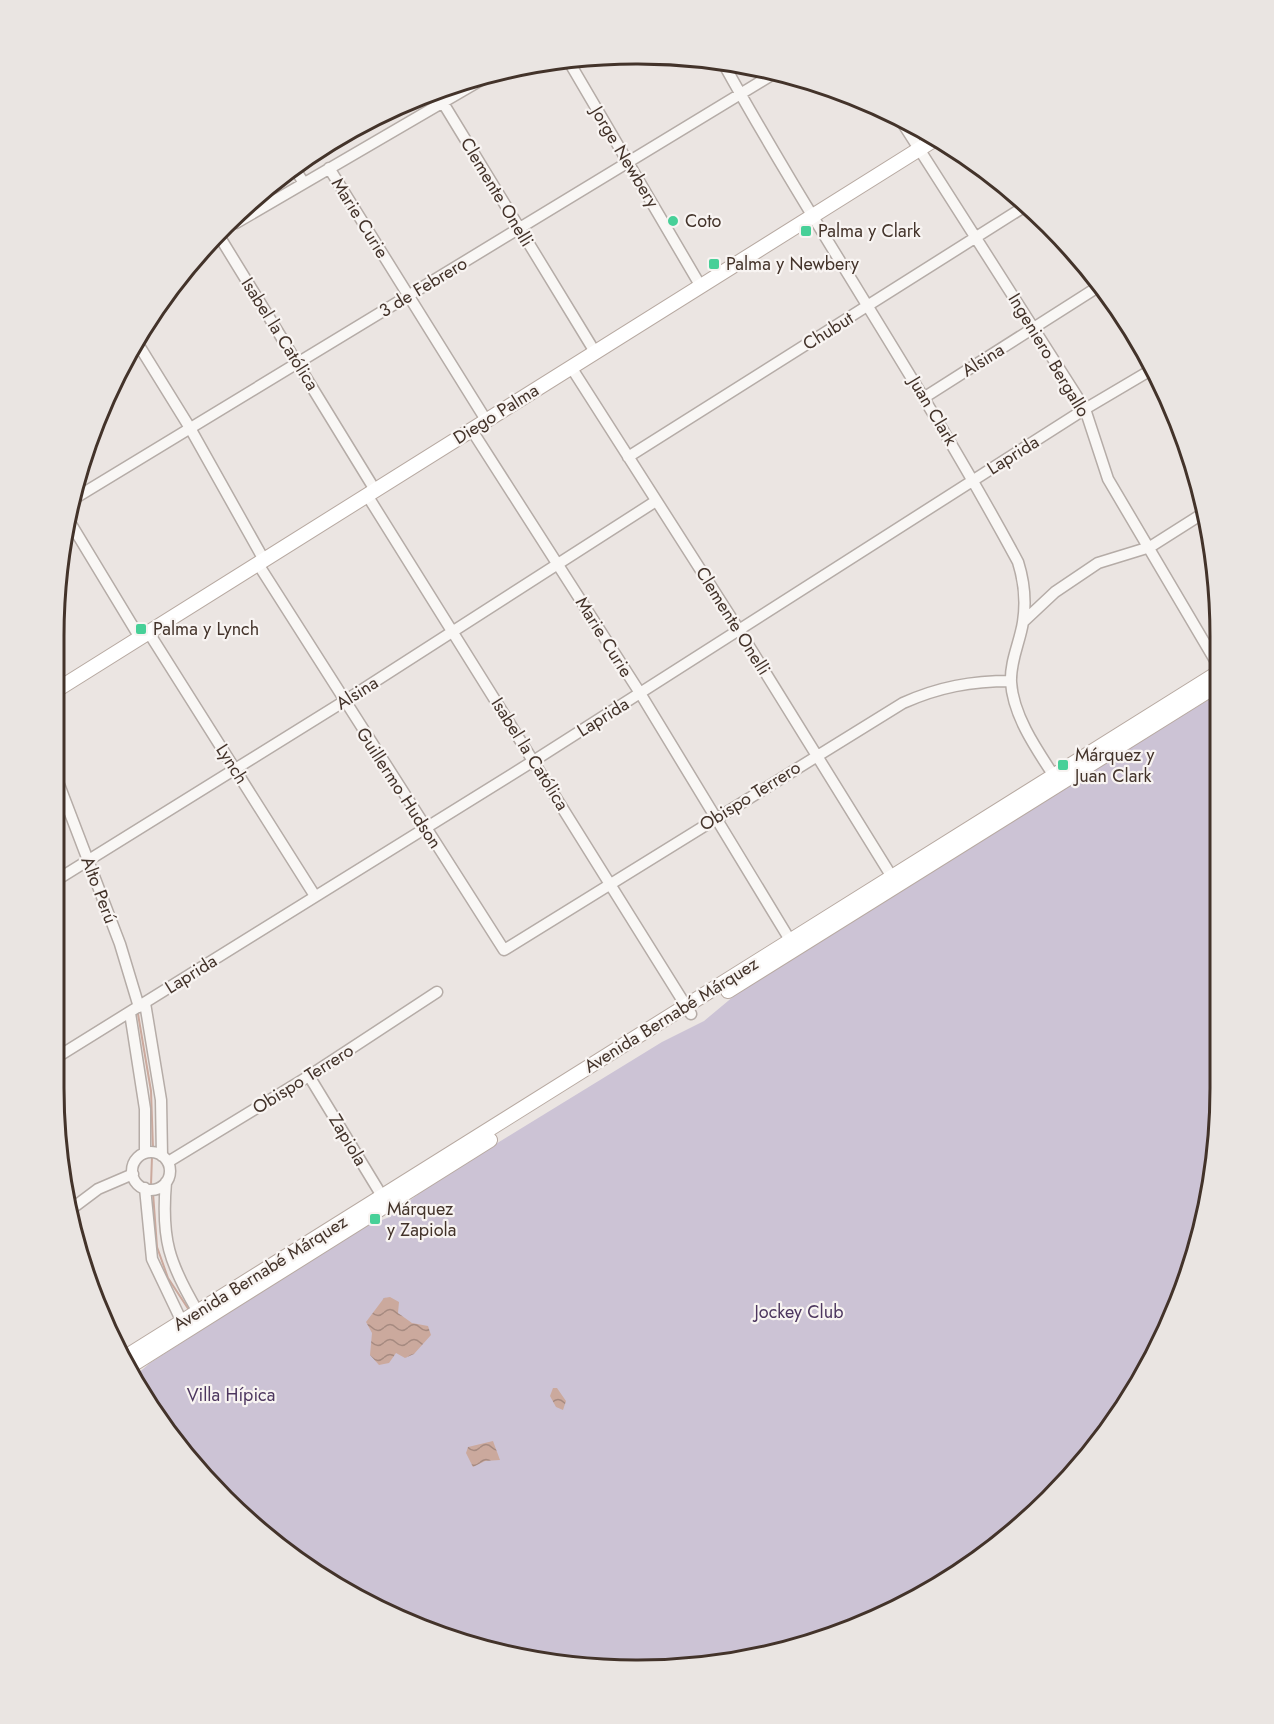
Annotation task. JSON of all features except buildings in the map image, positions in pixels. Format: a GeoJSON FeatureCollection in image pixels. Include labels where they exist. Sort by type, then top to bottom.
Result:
{"type":"FeatureCollection","features":[{"type":"Feature","properties":{"kind":"main road","name":"Diego Palma"},"geometry":{"type":"LineString","coordinates":[[64,684],[928,144]]}},
{"type":"Feature","properties":{"kind":"main road","name":"Avenida Bernabé Márquez"},"geometry":{"type":"LineString","coordinates":[[136,1363],[385,1200],[1056,780],[1210,678]]}},
{"type":"Feature","properties":{"kind":"main road","name":"Avenida Bernabé Márquez"},"geometry":{"type":"LineString","coordinates":[[688,1010],[790,940],[892,877],[1210,690]]}},
{"type":"Feature","properties":{"kind":"main road","name":"Avenida Bernabé Márquez"},"geometry":{"type":"LineString","coordinates":[[131,1354],[385,1200]]}},
{"type":"Feature","properties":{"kind":"street","name":"Jorge Newbery"},"geometry":{"type":"LineString","coordinates":[[572,68],[700,285]]}},
{"type":"Feature","properties":{"kind":"street","name":"Juan Clark"},"geometry":{"type":"LineString","coordinates":[[728,72],[812,215],[974,479],[1018,562],[1023,576],[1023,622],[1011,681],[1020,717],[1056,780]]}},
{"type":"Feature","properties":{"kind":"street","name":"3 de Febrero"},"geometry":{"type":"LineString","coordinates":[[83,493],[765,79]]}},
{"type":"Feature","properties":{"kind":"street","name":"Clemente Onelli"},"geometry":{"type":"LineString","coordinates":[[440,100],[595,352]]}},
{"type":"Feature","properties":{"kind":"street"},"geometry":{"type":"LineString","coordinates":[[252,214],[431,103]]}},
{"type":"Feature","properties":{"kind":"street","name":"Ingeniero Bergallo"},"geometry":{"type":"LineString","coordinates":[[908,133],[1035,327],[1085,409],[1108,479],[1210,652]]}},
{"type":"Feature","properties":{"kind":"street","name":"Marie Curie"},"geometry":{"type":"LineString","coordinates":[[328,168],[486,420]]}},
{"type":"Feature","properties":{"kind":"street"},"geometry":{"type":"LineString","coordinates":[[299,175],[303,183]]}},
{"type":"Feature","properties":{"kind":"street","name":"Chubut"},"geometry":{"type":"LineString","coordinates":[[628,457],[1018,211]]}},
{"type":"Feature","properties":{"kind":"street","name":"Isabel la Católica"},"geometry":{"type":"LineString","coordinates":[[223,242],[298,362],[371,493],[454,632],[688,1010]]}},
{"type":"Feature","properties":{"kind":"street","name":"Alsina"},"geometry":{"type":"LineString","coordinates":[[925,397],[1093,290]]}},
{"type":"Feature","properties":{"kind":"street","name":"Guillermo Hudson"},"geometry":{"type":"LineString","coordinates":[[142,350],[190,428],[261,562],[343,702],[504,950]]}},
{"type":"Feature","properties":{"kind":"street","name":"Clemente Onelli"},"geometry":{"type":"LineString","coordinates":[[571,366],[817,754],[892,877]]}},
{"type":"Feature","properties":{"kind":"street","name":"Laprida"},"geometry":{"type":"LineString","coordinates":[[64,1053],[535,760],[974,479],[1144,373]]}},
{"type":"Feature","properties":{"kind":"street","name":"Marie Curie"},"geometry":{"type":"LineString","coordinates":[[471,429],[640,693],[790,940]]}},
{"type":"Feature","properties":{"kind":"street","name":"Alsina"},"geometry":{"type":"LineString","coordinates":[[64,875],[454,632],[656,501]]}},
{"type":"Feature","properties":{"kind":"street"},"geometry":{"type":"LineString","coordinates":[[1023,622],[1055,592],[1098,563],[1150,547],[1196,518]]}},
{"type":"Feature","properties":{"kind":"street","name":"Lynch"},"geometry":{"type":"LineString","coordinates":[[75,530],[234,768],[315,896]]}},
{"type":"Feature","properties":{"kind":"street","name":"Obispo Terrero"},"geometry":{"type":"LineString","coordinates":[[504,950],[817,754],[903,703],[932,690],[981,681],[1011,681]]}},
{"type":"Feature","properties":{"kind":"street","name":"Alto Perú"},"geometry":{"type":"LineString","coordinates":[[64,798],[120,944],[138,1008],[161,1100],[165,1159]]}},
{"type":"Feature","properties":{"kind":"street","name":"Obispo Terrero"},"geometry":{"type":"LineString","coordinates":[[165,1159],[309,1076],[437,992]]}},
{"type":"Feature","properties":{"kind":"street","name":"Alto Perú"},"geometry":{"type":"LineString","coordinates":[[138,1008],[145,1109],[145,1153]]}},
{"type":"Feature","properties":{"kind":"street","name":"Zapiola"},"geometry":{"type":"LineString","coordinates":[[309,1076],[385,1200]]}},
{"type":"Feature","properties":{"kind":"street"},"geometry":{"type":"LineString","coordinates":[[166,1182],[156,1188],[145,1188],[136,1182],[132,1173],[136,1159],[145,1153],[165,1159],[170,1172],[166,1182],[164,1227],[167,1250],[198,1312]]}},
{"type":"Feature","properties":{"kind":"street"},"geometry":{"type":"LineString","coordinates":[[77,1205],[98,1189],[132,1173]]}},
{"type":"Feature","properties":{"kind":"street"},"geometry":{"type":"LineString","coordinates":[[145,1188],[152,1259],[182,1322]]}},
{"type":"Feature","properties":{"kind":"green space","name":"Jockey Club"},"geometry":{"type":"Polygon","coordinates":[[[1210,699],[1210,1087],[1205,1162],[1190,1235],[1179,1271],[1166,1306],[1133,1373],[1091,1436],[1042,1492],[986,1541],[955,1563],[923,1583],[856,1616],[785,1640],[749,1648],[712,1655],[637,1660],[562,1655],[525,1648],[489,1640],[418,1616],[351,1583],[319,1563],[288,1541],[232,1492],[183,1436],[161,1405],[140,1371],[150,1363],[357,1230],[387,1218],[434,1182],[662,1042],[704,1021],[746,986],[1020,810],[1062,790],[1210,699]]]}},
{"type":"Feature","properties":{"kind":"water"},"geometry":{"type":"Polygon","coordinates":[[[390,1297],[399,1302],[398,1313],[412,1323],[428,1326],[431,1335],[414,1354],[405,1358],[396,1353],[389,1363],[379,1365],[370,1355],[372,1333],[366,1322],[384,1298],[390,1297]]]}},
{"type":"Feature","properties":{"kind":"water"},"geometry":{"type":"Polygon","coordinates":[[[553,1388],[557,1388],[566,1401],[563,1410],[556,1407],[550,1396],[553,1388]]]}},
{"type":"Feature","properties":{"kind":"water"},"geometry":{"type":"Polygon","coordinates":[[[493,1441],[500,1460],[485,1461],[473,1467],[466,1453],[468,1447],[493,1441]]]}},
{"type":"Feature","properties":{"kind":"waterway"},"geometry":{"type":"LineString","coordinates":[[138,1014],[151,1091],[153,1149]]}},
{"type":"Feature","properties":{"kind":"waterway"},"geometry":{"type":"LineString","coordinates":[[151,1185],[152,1156]]}},
{"type":"Feature","properties":{"kind":"waterway"},"geometry":{"type":"LineString","coordinates":[[153,1193],[157,1247],[168,1278],[189,1310]]}},
{"type":"Feature","properties":{"kind":"place","name":"Coto"},"geometry":{"type":"Point","coordinates":[673,221]}},
{"type":"Feature","properties":{"kind":"place","name":"Palma y Clark"},"geometry":{"type":"Point","coordinates":[806,231]}},
{"type":"Feature","properties":{"kind":"place","name":"Palma y Newbery"},"geometry":{"type":"Point","coordinates":[714,264]}},
{"type":"Feature","properties":{"kind":"place","name":"Palma y Lynch"},"geometry":{"type":"Point","coordinates":[141,629]}},
{"type":"Feature","properties":{"kind":"place","name":"Márquez y Juan Clark"},"geometry":{"type":"Point","coordinates":[1063,765]}},
{"type":"Feature","properties":{"kind":"place","name":"Márquez y Zapiola"},"geometry":{"type":"Point","coordinates":[375,1219]}},
{"type":"Feature","properties":{"kind":"park label","name":"Villa Hípica"},"geometry":{"type":"Point","coordinates":[231,1395]}}]}
